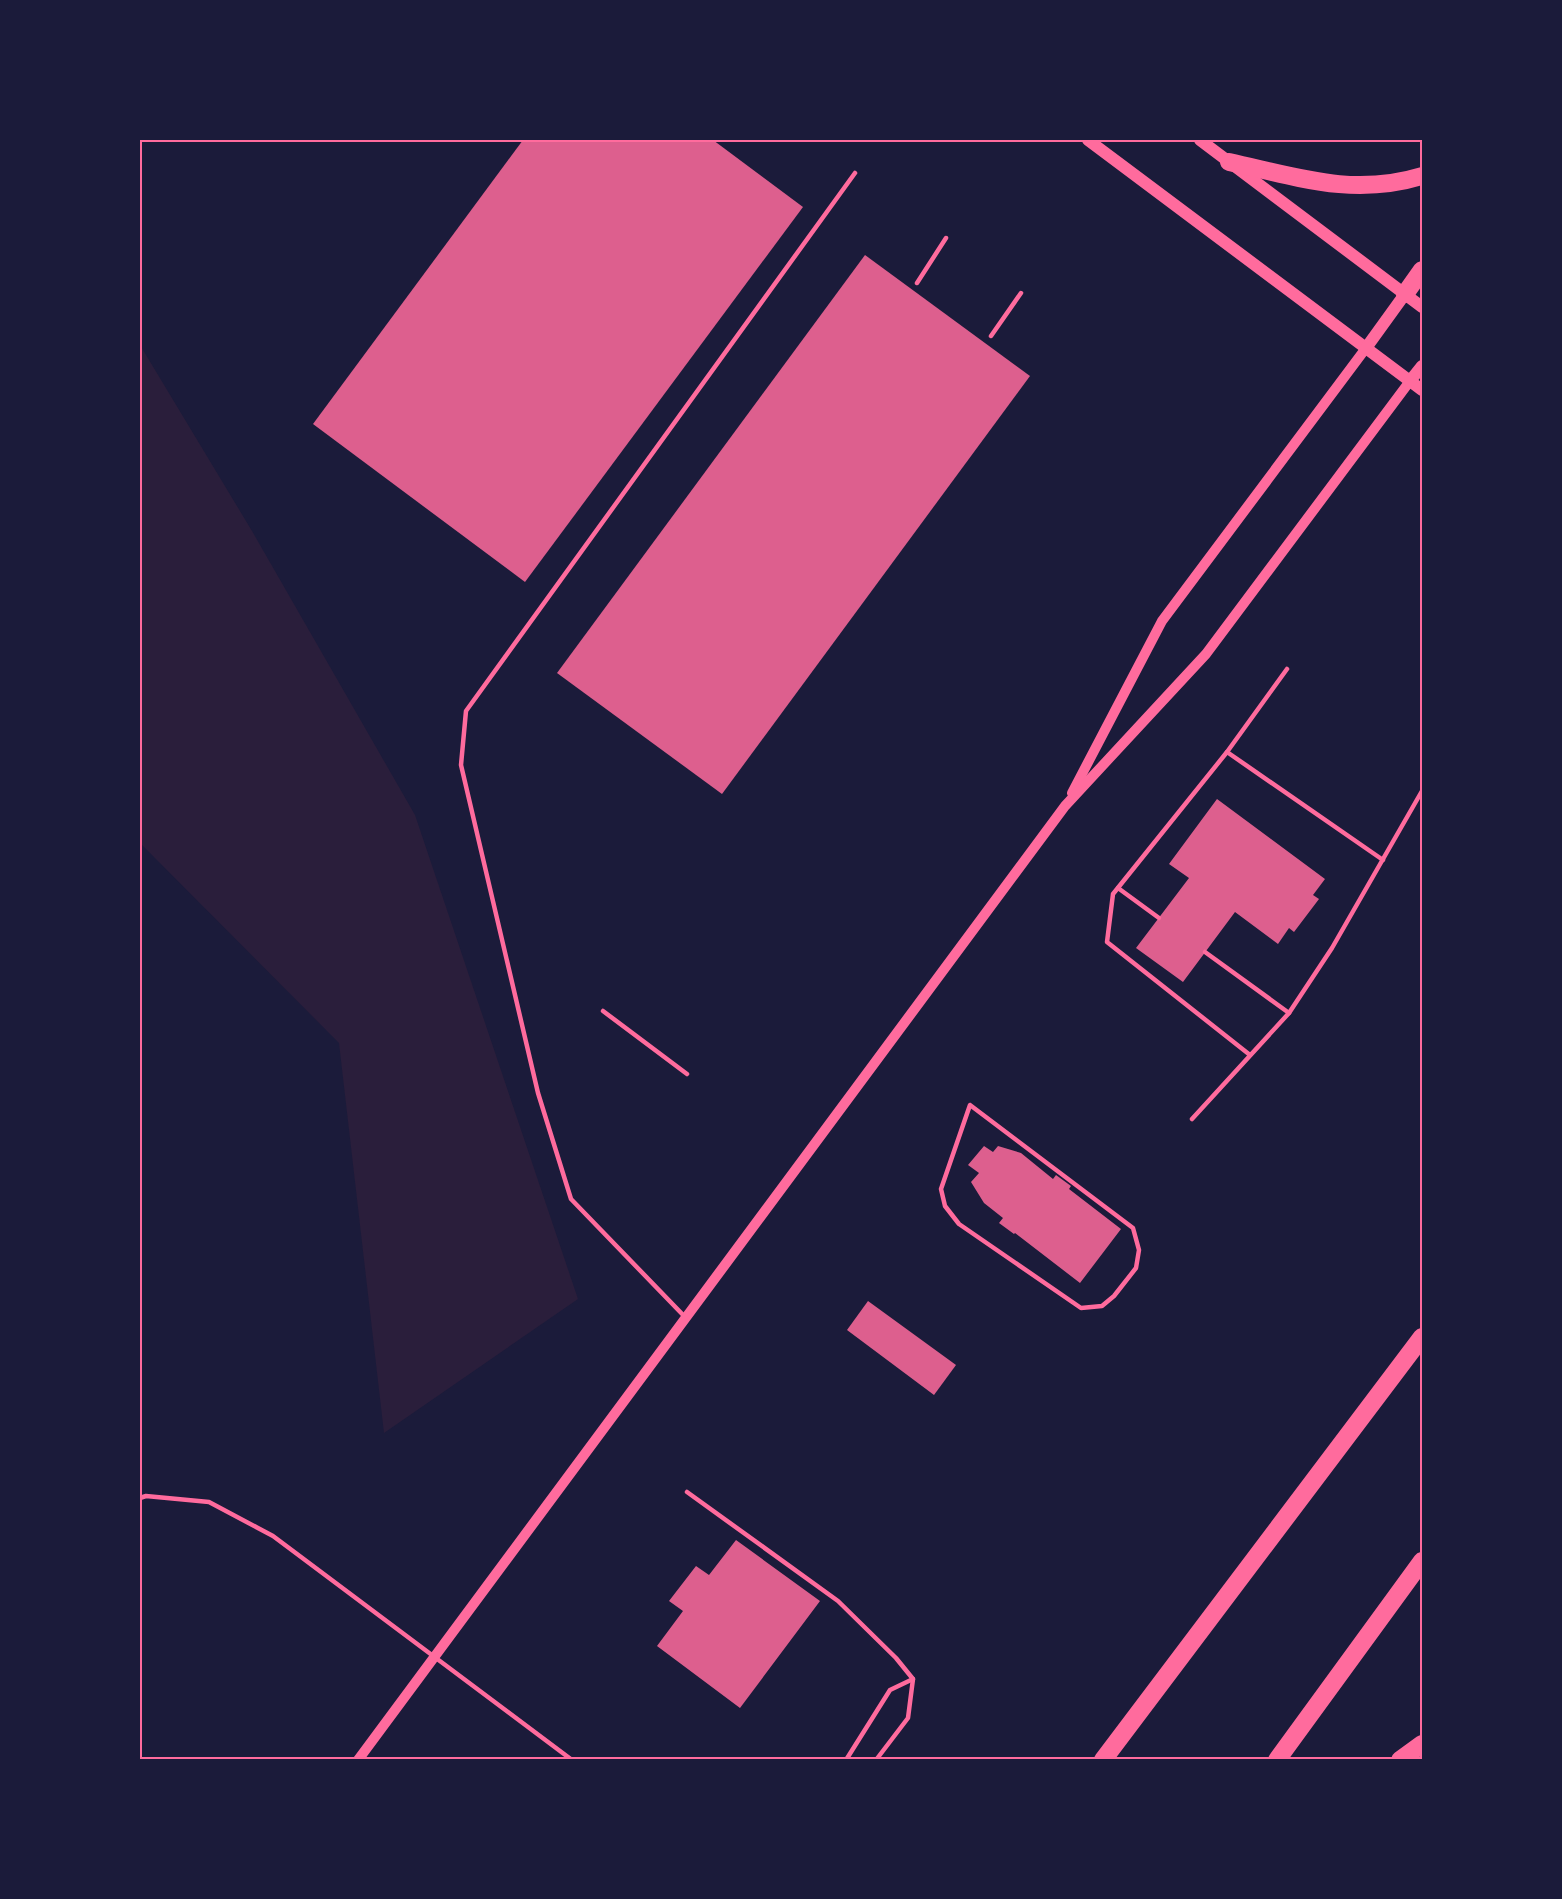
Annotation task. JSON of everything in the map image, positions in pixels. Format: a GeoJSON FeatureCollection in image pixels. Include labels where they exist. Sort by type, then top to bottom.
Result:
{"type":"FeatureCollection","features":[{"type":"Feature","properties":{"kind":"highway"},"geometry":{"type":"LineString","coordinates":[[1229,162],[1346,186],[1385,185],[1422,176]]}},
{"type":"Feature","properties":{"kind":"highway"},"geometry":{"type":"LineString","coordinates":[[1405,294],[1422,270]]}},
{"type":"Feature","properties":{"kind":"highway"},"geometry":{"type":"LineString","coordinates":[[1103,1760],[1422,1337]]}},
{"type":"Feature","properties":{"kind":"highway"},"geometry":{"type":"LineString","coordinates":[[1277,1760],[1422,1561]]}},
{"type":"Feature","properties":{"kind":"highway"},"geometry":{"type":"LineString","coordinates":[[1400,1760],[1422,1744]]}},
{"type":"Feature","properties":{"kind":"main road"},"geometry":{"type":"LineString","coordinates":[[1088,140],[1422,390]]}},
{"type":"Feature","properties":{"kind":"main road"},"geometry":{"type":"LineString","coordinates":[[1200,140],[1422,308]]}},
{"type":"Feature","properties":{"kind":"main road"},"geometry":{"type":"LineString","coordinates":[[1366,348],[1405,294]]}},
{"type":"Feature","properties":{"kind":"main road"},"geometry":{"type":"LineString","coordinates":[[1410,381],[1422,366]]}},
{"type":"Feature","properties":{"kind":"street"},"geometry":{"type":"LineString","coordinates":[[1065,806],[1162,621],[1366,348]]}},
{"type":"Feature","properties":{"kind":"street"},"geometry":{"type":"LineString","coordinates":[[358,1760],[1065,806],[1206,654],[1410,381]]}},
{"type":"Feature","properties":{"kind":"lane"},"geometry":{"type":"LineString","coordinates":[[686,1318],[571,1199],[538,1093],[461,765],[466,711],[855,173]]}},
{"type":"Feature","properties":{"kind":"lane"},"geometry":{"type":"LineString","coordinates":[[917,283],[946,238]]}},
{"type":"Feature","properties":{"kind":"lane"},"geometry":{"type":"LineString","coordinates":[[992,336],[1021,293]]}},
{"type":"Feature","properties":{"kind":"lane"},"geometry":{"type":"LineString","coordinates":[[1250,1055],[1107,942],[1113,894],[1227,752],[1287,669]]}},
{"type":"Feature","properties":{"kind":"lane"},"geometry":{"type":"LineString","coordinates":[[1227,752],[1383,860]]}},
{"type":"Feature","properties":{"kind":"lane"},"geometry":{"type":"LineString","coordinates":[[1192,1119],[1289,1012],[1332,948],[1422,791]]}},
{"type":"Feature","properties":{"kind":"lane"},"geometry":{"type":"LineString","coordinates":[[1119,888],[1159,918]]}},
{"type":"Feature","properties":{"kind":"lane"},"geometry":{"type":"LineString","coordinates":[[1205,952],[1289,1012]]}},
{"type":"Feature","properties":{"kind":"lane"},"geometry":{"type":"LineString","coordinates":[[603,1011],[687,1074]]}},
{"type":"Feature","properties":{"kind":"lane"},"geometry":{"type":"LineString","coordinates":[[970,1105],[1133,1228],[1139,1250],[1136,1268],[1114,1296],[1102,1306],[1081,1308],[959,1224],[945,1206],[941,1189],[970,1105]]}},
{"type":"Feature","properties":{"kind":"lane"},"geometry":{"type":"LineString","coordinates":[[687,1492],[838,1601],[896,1658],[913,1679],[908,1718],[876,1760]]}},
{"type":"Feature","properties":{"kind":"lane"},"geometry":{"type":"LineString","coordinates":[[140,1498],[146,1496],[209,1502],[273,1536],[572,1760]]}},
{"type":"Feature","properties":{"kind":"lane"},"geometry":{"type":"LineString","coordinates":[[846,1760],[890,1690],[913,1679]]}},
{"type":"Feature","properties":{"kind":"shaded area"},"geometry":{"type":"Polygon","coordinates":[[[140,345],[252,531],[415,815],[578,1299],[384,1433],[339,1043],[140,843],[140,345]]]}},
{"type":"Feature","properties":{"kind":"building"},"geometry":{"type":"Polygon","coordinates":[[[523,140],[713,140],[803,207],[525,582],[313,424],[523,140]]]}},
{"type":"Feature","properties":{"kind":"building"},"geometry":{"type":"Polygon","coordinates":[[[865,255],[1030,376],[722,794],[557,673],[865,255]]]}},
{"type":"Feature","properties":{"kind":"building"},"geometry":{"type":"Polygon","coordinates":[[[1217,799],[1325,879],[1313,895],[1319,899],[1294,932],[1289,928],[1278,944],[1235,912],[1183,982],[1136,948],[1189,878],[1169,864],[1217,799]]]}},
{"type":"Feature","properties":{"kind":"building"},"geometry":{"type":"Polygon","coordinates":[[[984,1146],[993,1152],[998,1146],[1021,1153],[1053,1179],[1056,1175],[1071,1186],[1069,1189],[1121,1229],[1080,1283],[999,1223],[1003,1218],[984,1203],[971,1182],[979,1173],[968,1165],[984,1146]]]}},
{"type":"Feature","properties":{"kind":"building"},"geometry":{"type":"Polygon","coordinates":[[[868,1301],[956,1365],[934,1395],[847,1330],[868,1301]]]}},
{"type":"Feature","properties":{"kind":"building"},"geometry":{"type":"Polygon","coordinates":[[[736,1540],[820,1601],[740,1708],[657,1646],[683,1611],[669,1601],[696,1566],[709,1575],[736,1540]]]}}]}
